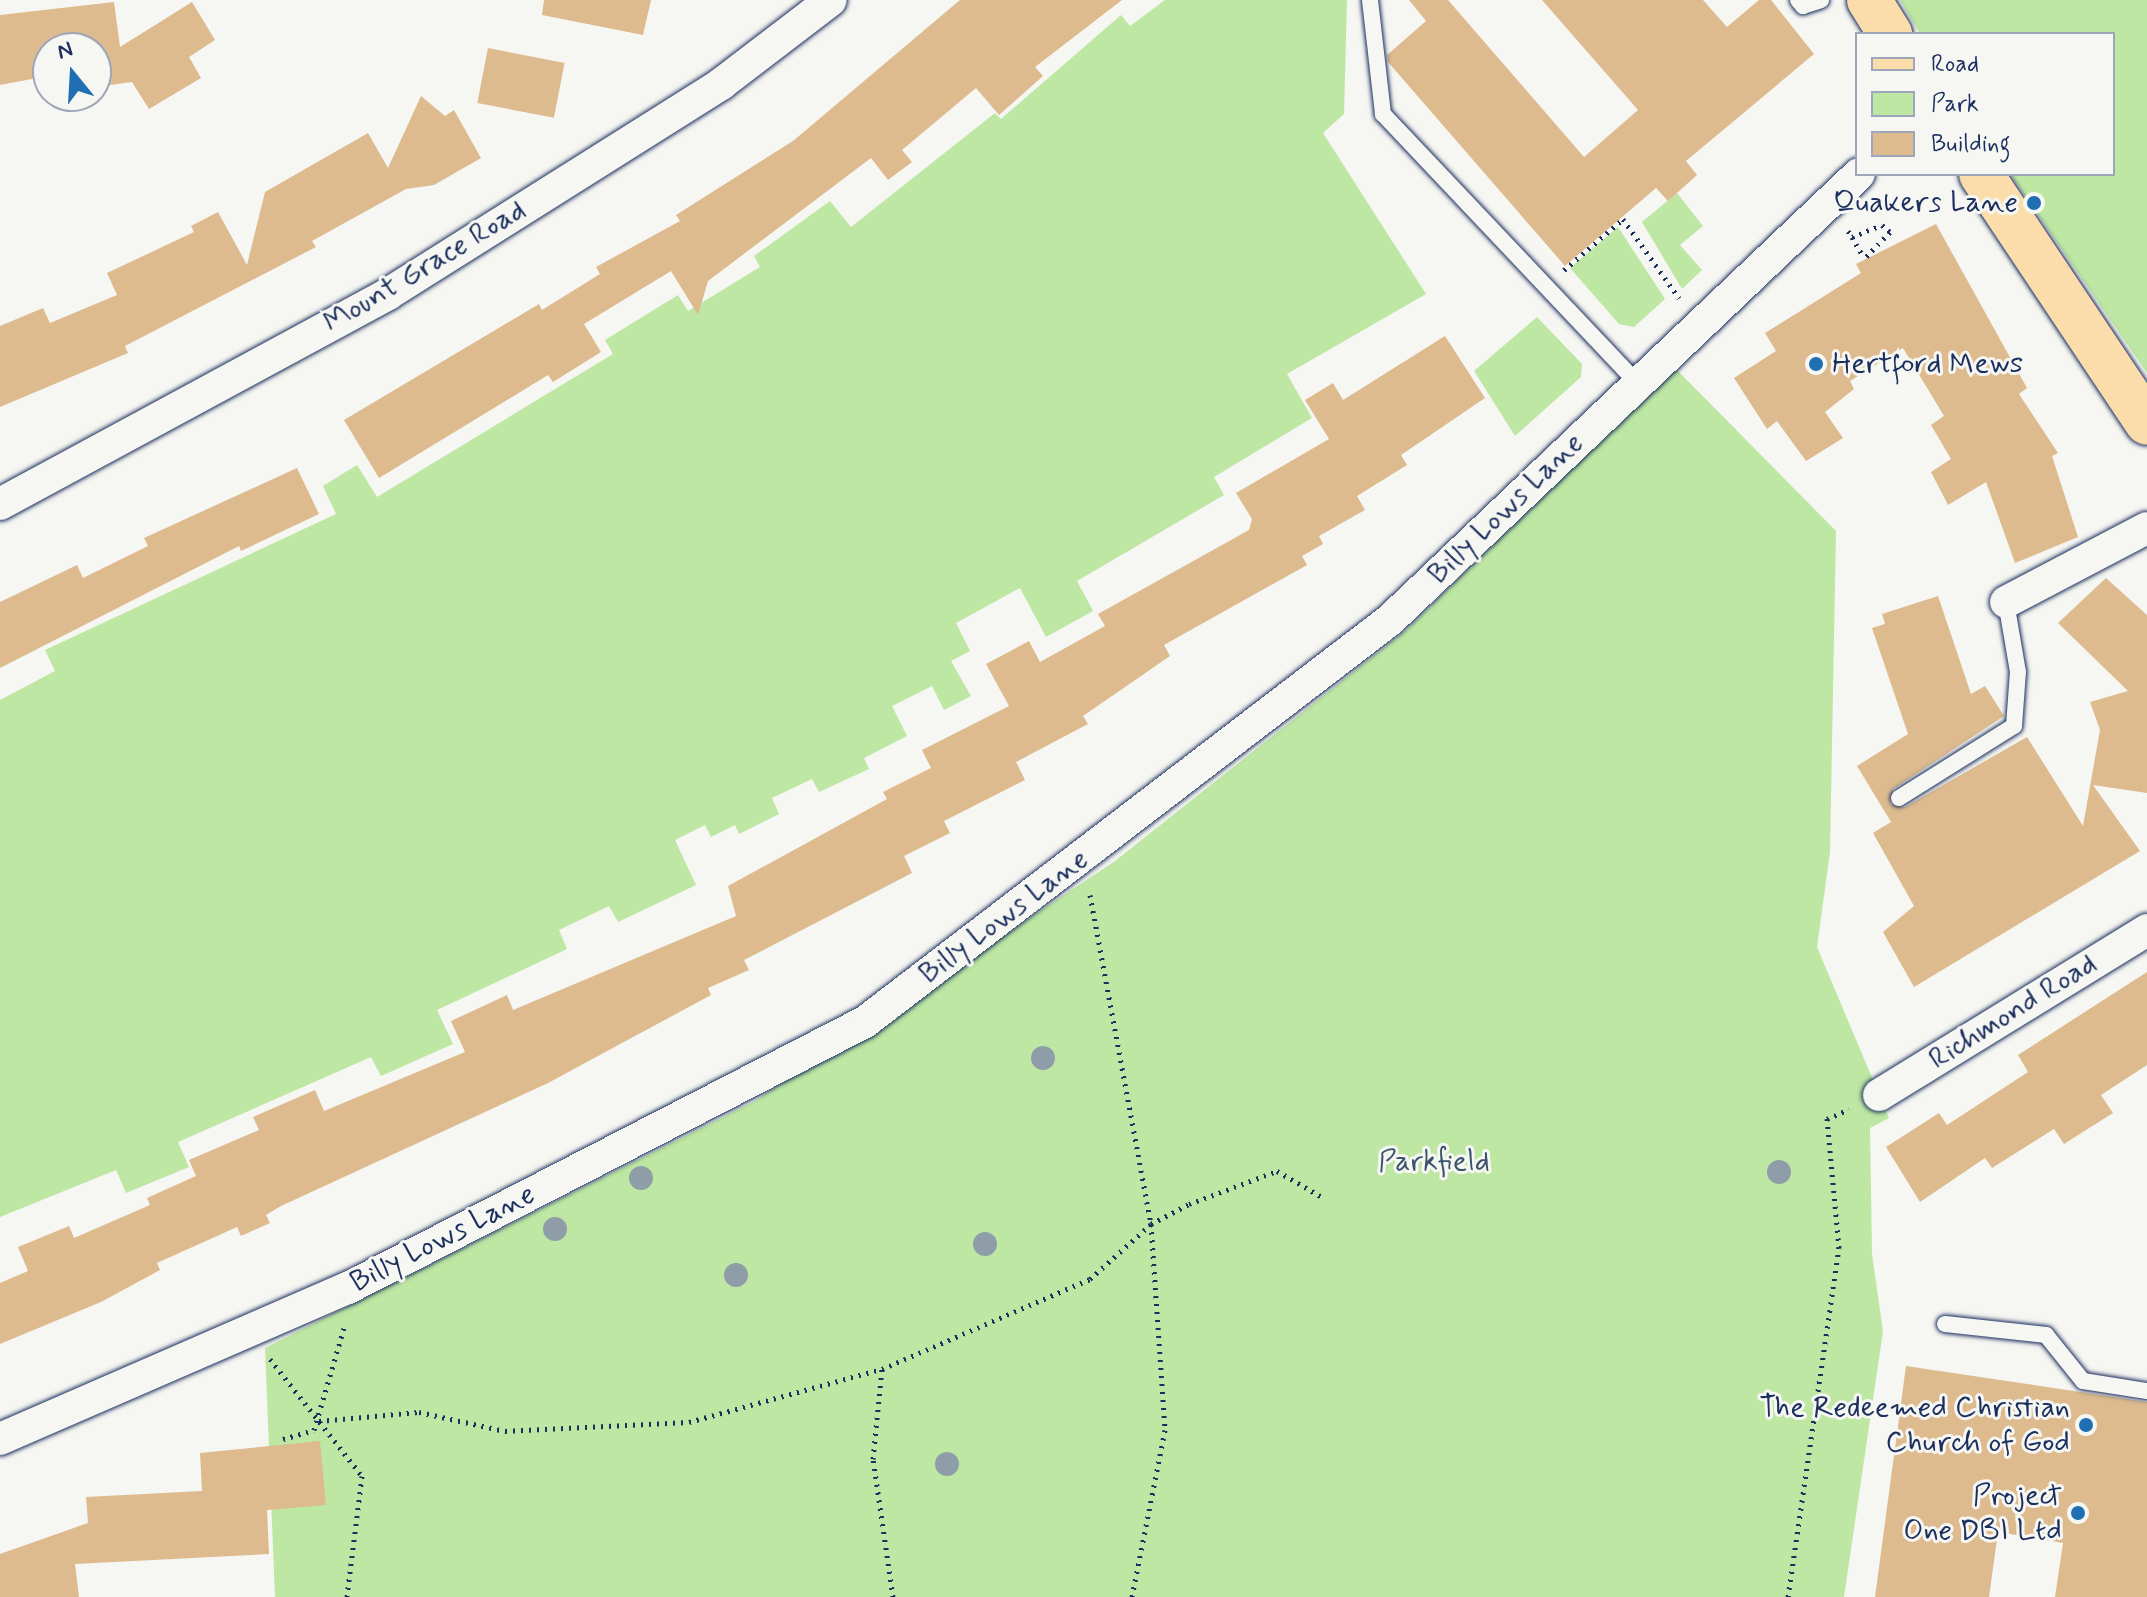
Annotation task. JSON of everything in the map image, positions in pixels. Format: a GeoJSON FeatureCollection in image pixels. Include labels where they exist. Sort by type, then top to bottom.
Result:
{"type":"FeatureCollection","features":[{"type":"Feature","properties":{"kind":"main road"},"geometry":{"type":"LineString","coordinates":[[1869,0],[1889,32]]}},
{"type":"Feature","properties":{"kind":"main road"},"geometry":{"type":"LineString","coordinates":[[1982,176],[2147,423]]}},
{"type":"Feature","properties":{"kind":"street","name":"Mount Grace Road"},"geometry":{"type":"LineString","coordinates":[[0,504],[388,294],[721,84],[831,0]]}},
{"type":"Feature","properties":{"kind":"street","name":"Billy Lows Lane"},"geometry":{"type":"LineString","coordinates":[[0,1439],[249,1334],[865,1022],[1390,620],[1857,176]]}},
{"type":"Feature","properties":{"kind":"street"},"geometry":{"type":"LineString","coordinates":[[2006,602],[2147,528]]}},
{"type":"Feature","properties":{"kind":"street","name":"Richmond Road"},"geometry":{"type":"LineString","coordinates":[[1879,1095],[2147,930]]}},
{"type":"Feature","properties":{"kind":"lane"},"geometry":{"type":"LineString","coordinates":[[1370,0],[1383,114],[1549,283],[1637,383]]}},
{"type":"Feature","properties":{"kind":"lane"},"geometry":{"type":"LineString","coordinates":[[1798,0],[1803,6],[1821,0]]}},
{"type":"Feature","properties":{"kind":"lane"},"geometry":{"type":"LineString","coordinates":[[1899,798],[2014,726],[2018,672],[2006,602]]}},
{"type":"Feature","properties":{"kind":"lane"},"geometry":{"type":"LineString","coordinates":[[1945,1324],[2046,1335],[2083,1381],[2147,1391]]}},
{"type":"Feature","properties":{"kind":"path"},"geometry":{"type":"LineString","coordinates":[[1828,200],[1864,256],[1890,232],[1872,226],[1852,237]]}},
{"type":"Feature","properties":{"kind":"path"},"geometry":{"type":"LineString","coordinates":[[1549,283],[1623,219],[1656,266]]}},
{"type":"Feature","properties":{"kind":"path"},"geometry":{"type":"LineString","coordinates":[[1083,858],[1151,1224],[1165,1430],[1132,1597]]}},
{"type":"Feature","properties":{"kind":"path"},"geometry":{"type":"LineString","coordinates":[[1788,1597],[1839,1248],[1827,1119]]}},
{"type":"Feature","properties":{"kind":"path"},"geometry":{"type":"LineString","coordinates":[[319,1421],[419,1412],[505,1431],[689,1422],[882,1369],[1090,1279],[1151,1224],[1277,1171],[1322,1197]]}},
{"type":"Feature","properties":{"kind":"path"},"geometry":{"type":"LineString","coordinates":[[283,1439],[306,1434],[319,1421],[346,1319]]}},
{"type":"Feature","properties":{"kind":"path"},"geometry":{"type":"LineString","coordinates":[[249,1334],[362,1476],[347,1597]]}},
{"type":"Feature","properties":{"kind":"path"},"geometry":{"type":"LineString","coordinates":[[882,1369],[873,1459],[893,1597]]}},
{"type":"Feature","properties":{"kind":"green space"},"geometry":{"type":"Polygon","coordinates":[[[1165,0],[1347,0],[1344,114],[1323,133],[1426,294],[1287,374],[1312,418],[1214,477],[1224,495],[1077,581],[1093,611],[1046,637],[1020,588],[956,623],[970,651],[951,661],[971,696],[944,710],[932,686],[892,706],[907,736],[864,758],[869,769],[819,792],[812,779],[772,798],[779,814],[739,834],[735,825],[711,837],[705,825],[675,840],[696,885],[618,922],[609,906],[559,930],[567,949],[437,1010],[453,1044],[381,1076],[371,1057],[178,1142],[189,1167],[126,1193],[116,1170],[0,1217],[0,700],[55,671],[45,650],[336,514],[323,486],[357,465],[377,497],[613,354],[605,340],[678,295],[688,311],[760,267],[754,256],[830,201],[851,227],[995,113],[1001,119],[1121,15],[1130,26],[1165,0]]]}},
{"type":"Feature","properties":{"kind":"green space"},"geometry":{"type":"Polygon","coordinates":[[[1900,0],[2147,0],[2147,373],[2011,176],[2115,176],[2115,32],[1919,32],[1900,0]]]}},
{"type":"Feature","properties":{"kind":"green space"},"geometry":{"type":"Polygon","coordinates":[[[1677,193],[1703,226],[1680,245],[1702,270],[1682,289],[1642,222],[1677,193]]]}},
{"type":"Feature","properties":{"kind":"green space"},"geometry":{"type":"Polygon","coordinates":[[[1618,227],[1665,299],[1634,327],[1619,324],[1570,268],[1618,227]]]}},
{"type":"Feature","properties":{"kind":"green space"},"geometry":{"type":"Polygon","coordinates":[[[1537,317],[1582,364],[1581,377],[1515,436],[1474,371],[1537,317]]]}},
{"type":"Feature","properties":{"kind":"green space","name":"Parkfield"},"geometry":{"type":"Polygon","coordinates":[[[1675,368],[1836,531],[1830,852],[1817,947],[1889,1118],[1870,1128],[1872,1254],[1883,1331],[1844,1597],[275,1597],[265,1348],[755,1101],[1115,861],[1405,631],[1675,368]]]}},
{"type":"Feature","properties":{"kind":"building"},"geometry":{"type":"Polygon","coordinates":[[[544,0],[651,0],[643,35],[542,15],[544,0]]]}},
{"type":"Feature","properties":{"kind":"building"},"geometry":{"type":"Polygon","coordinates":[[[960,0],[1122,0],[1035,67],[1043,76],[999,115],[976,88],[902,150],[912,162],[888,180],[871,158],[708,281],[698,315],[671,271],[584,324],[601,352],[553,382],[548,375],[379,478],[344,420],[539,304],[542,310],[600,274],[596,267],[680,221],[676,215],[793,141],[960,0]]]}},
{"type":"Feature","properties":{"kind":"building"},"geometry":{"type":"Polygon","coordinates":[[[1409,0],[1448,0],[1584,157],[1638,110],[1542,0],[1703,0],[1727,27],[1759,0],[1771,0],[1814,54],[1686,161],[1697,175],[1668,201],[1656,188],[1565,266],[1388,62],[1387,55],[1426,21],[1409,0]]]}},
{"type":"Feature","properties":{"kind":"building"},"geometry":{"type":"Polygon","coordinates":[[[114,2],[120,47],[192,2],[215,40],[189,57],[201,78],[149,109],[132,82],[112,85],[112,32],[32,32],[32,79],[0,85],[0,15],[114,2]]]}},
{"type":"Feature","properties":{"kind":"building"},"geometry":{"type":"Polygon","coordinates":[[[488,48],[565,63],[554,118],[477,103],[488,48]]]}},
{"type":"Feature","properties":{"kind":"building"},"geometry":{"type":"Polygon","coordinates":[[[421,96],[445,116],[454,110],[481,158],[434,185],[406,189],[312,241],[316,247],[125,346],[128,353],[0,407],[0,326],[43,308],[50,323],[117,295],[107,273],[194,232],[191,226],[218,212],[247,265],[265,192],[368,133],[388,168],[421,96]]]}},
{"type":"Feature","properties":{"kind":"building","name":"Hertford Mews"},"geometry":{"type":"Polygon","coordinates":[[[1936,224],[2027,388],[2019,394],[2058,453],[2052,456],[2078,537],[2015,563],[1986,482],[1948,505],[1931,472],[1951,459],[1931,425],[1944,416],[1903,348],[1850,381],[1854,389],[1825,412],[1843,438],[1806,461],[1777,421],[1767,429],[1734,378],[1776,351],[1765,333],[1861,273],[1856,264],[1936,224]]]}},
{"type":"Feature","properties":{"kind":"building"},"geometry":{"type":"Polygon","coordinates":[[[1445,336],[1485,398],[1401,455],[1407,465],[1357,496],[1365,510],[1319,536],[1323,544],[1302,556],[1307,565],[1164,645],[1170,656],[1083,716],[1088,724],[1016,762],[1025,780],[944,821],[950,833],[904,856],[912,873],[744,960],[749,970],[708,988],[711,995],[548,1083],[281,1206],[266,1215],[270,1223],[241,1236],[237,1227],[157,1263],[160,1270],[101,1302],[0,1344],[0,1283],[28,1271],[18,1247],[69,1226],[74,1238],[150,1205],[147,1198],[196,1176],[189,1160],[259,1130],[253,1117],[315,1090],[324,1111],[465,1052],[451,1021],[507,995],[513,1010],[736,916],[728,886],[887,799],[883,792],[931,768],[922,750],[1009,706],[986,664],[1029,641],[1040,662],[1105,626],[1098,614],[1249,530],[1252,519],[1236,493],[1329,439],[1305,400],[1333,383],[1343,400],[1445,336]]]}},
{"type":"Feature","properties":{"kind":"building"},"geometry":{"type":"Polygon","coordinates":[[[297,468],[319,514],[241,551],[239,546],[0,668],[0,602],[77,565],[83,578],[148,546],[144,538],[297,468]]]}},
{"type":"Feature","properties":{"kind":"building"},"geometry":{"type":"Polygon","coordinates":[[[2106,578],[2147,615],[2147,793],[2093,785],[2140,851],[1914,987],[1883,932],[1914,906],[1873,833],[1891,822],[1857,766],[1908,734],[1872,628],[1885,624],[1882,614],[1938,596],[1971,694],[1985,686],[2004,716],[1893,789],[1890,804],[1905,807],[2027,737],[2083,826],[2100,730],[2090,702],[2128,691],[2058,623],[2106,578]]]}},
{"type":"Feature","properties":{"kind":"building"},"geometry":{"type":"Polygon","coordinates":[[[2147,972],[2147,1065],[2101,1095],[2113,1113],[2064,1144],[2054,1129],[1992,1168],[1985,1158],[1920,1202],[1886,1147],[1939,1113],[1947,1125],[2028,1072],[2018,1055],[2147,972]]]}},
{"type":"Feature","properties":{"kind":"building"},"geometry":{"type":"Polygon","coordinates":[[[1906,1366],[2147,1402],[2147,1597],[2055,1597],[2063,1543],[1998,1532],[1989,1597],[1875,1597],[1906,1366]]]}},
{"type":"Feature","properties":{"kind":"building"},"geometry":{"type":"Polygon","coordinates":[[[320,1441],[326,1505],[267,1510],[269,1554],[75,1564],[79,1597],[0,1597],[0,1554],[88,1523],[86,1497],[202,1491],[200,1453],[320,1441]]]}},
{"type":"Feature","properties":{"kind":"place","name":"Quakers Lane"},"geometry":{"type":"Point","coordinates":[2034,203]}},
{"type":"Feature","properties":{"kind":"place","name":"Hertford Mews"},"geometry":{"type":"Point","coordinates":[1816,364]}},
{"type":"Feature","properties":{"kind":"place","name":"The Redeemed Christian Church of God"},"geometry":{"type":"Point","coordinates":[2086,1425]}},
{"type":"Feature","properties":{"kind":"place","name":"Project One DBI Ltd"},"geometry":{"type":"Point","coordinates":[2078,1513]}}]}
